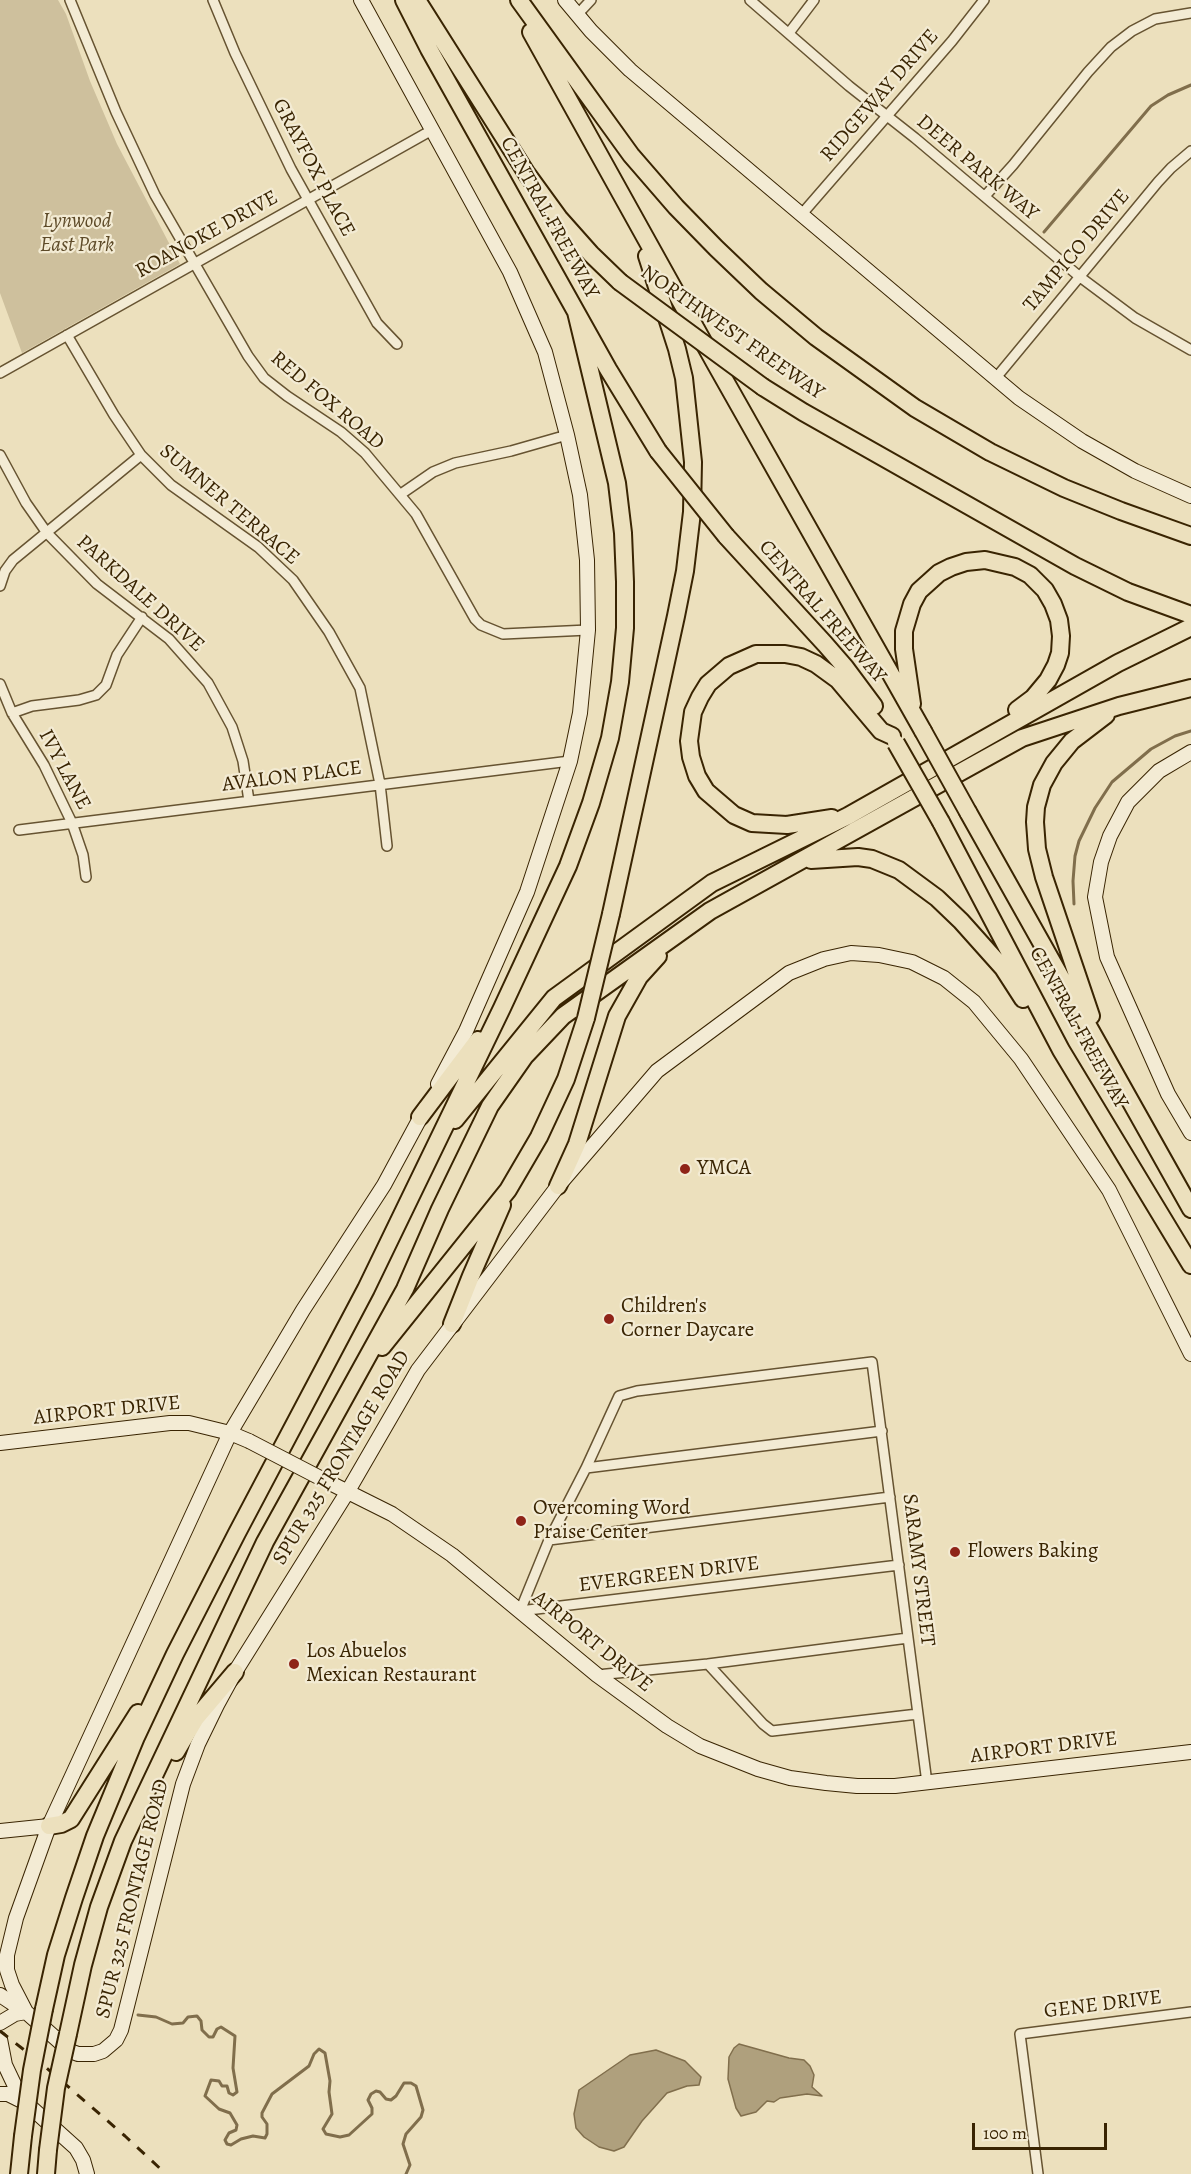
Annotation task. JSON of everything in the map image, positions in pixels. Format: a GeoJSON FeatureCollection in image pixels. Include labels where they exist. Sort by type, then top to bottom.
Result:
{"type":"FeatureCollection","features":[{"type":"Feature","properties":{"kind":"highway","name":"CENTRAL FREEWAY"},"geometry":{"type":"LineString","coordinates":[[404,0],[576,312],[658,452],[726,536],[845,667],[894,740],[941,822],[1061,1050],[1191,1265]]}},
{"type":"Feature","properties":{"kind":"highway","name":"NORTHWEST FREEWAY"},"geometry":{"type":"LineString","coordinates":[[417,0],[527,174],[559,218],[620,282],[763,387],[803,412],[1075,566],[1128,592],[1191,615]]}},
{"type":"Feature","properties":{"kind":"highway","name":"CENTRAL FREEWAY"},"geometry":{"type":"LineString","coordinates":[[513,0],[1191,1209]]}},
{"type":"Feature","properties":{"kind":"highway","name":"NORTHWEST FREEWAY"},"geometry":{"type":"LineString","coordinates":[[519,0],[631,155],[716,249],[761,291],[816,337],[915,408],[990,452],[1064,488],[1191,536]]}},
{"type":"Feature","properties":{"kind":"highway"},"geometry":{"type":"LineString","coordinates":[[353,1382],[508,1190],[539,1137],[566,1079],[586,1018],[611,914],[685,571],[693,484],[691,435],[684,378],[636,221]]}},
{"type":"Feature","properties":{"kind":"highway"},"geometry":{"type":"LineString","coordinates":[[19,2174],[32,2070],[56,1954],[95,1836],[136,1737],[175,1654],[333,1348],[366,1289],[568,867],[591,803],[610,738],[620,682],[625,616],[623,533],[612,462],[576,312]]}},
{"type":"Feature","properties":{"kind":"highway"},"geometry":{"type":"LineString","coordinates":[[1121,511],[1191,529]]}},
{"type":"Feature","properties":{"kind":"highway"},"geometry":{"type":"LineString","coordinates":[[914,713],[904,649],[904,631],[912,604],[920,591],[939,573],[966,562],[985,560],[1015,567],[1030,575],[1045,590],[1053,604],[1059,620],[1060,653],[1048,680],[1033,698],[984,732],[977,742]]}},
{"type":"Feature","properties":{"kind":"highway"},"geometry":{"type":"LineString","coordinates":[[435,1144],[554,998],[712,883],[848,816],[1153,644],[1191,627]]}},
{"type":"Feature","properties":{"kind":"highway"},"geometry":{"type":"LineString","coordinates":[[848,816],[787,825],[771,825],[753,823],[734,815],[720,804],[706,791],[690,757],[689,729],[700,697],[717,675],[742,659],[756,654],[801,657],[816,664],[838,680],[881,731],[894,740]]}},
{"type":"Feature","properties":{"kind":"highway"},"geometry":{"type":"LineString","coordinates":[[46,2174],[56,2088],[83,1965],[99,1907],[123,1840],[265,1542],[405,1289],[440,1209],[490,1106],[525,1056],[563,1016],[710,911],[1022,738],[1119,706],[1191,688]]}},
{"type":"Feature","properties":{"kind":"highway"},"geometry":{"type":"LineString","coordinates":[[1101,1048],[1044,877],[1037,849],[1035,822],[1036,807],[1042,785],[1054,763],[1072,741],[1119,706]]}},
{"type":"Feature","properties":{"kind":"highway"},"geometry":{"type":"LineString","coordinates":[[801,862],[842,857],[872,859],[899,870],[918,883],[961,921],[1003,968],[1042,1031],[1061,1050]]}},
{"type":"Feature","properties":{"kind":"highway"},"geometry":{"type":"LineString","coordinates":[[558,1186],[577,1144],[617,1016],[639,977],[682,930]]}},
{"type":"Feature","properties":{"kind":"highway"},"geometry":{"type":"LineString","coordinates":[[420,1117],[502,1008]]}},
{"type":"Feature","properties":{"kind":"highway"},"geometry":{"type":"LineString","coordinates":[[452,1324],[508,1190]]}},
{"type":"Feature","properties":{"kind":"highway"},"geometry":{"type":"LineString","coordinates":[[49,1826],[71,1819],[175,1654]]}},
{"type":"Feature","properties":{"kind":"highway"},"geometry":{"type":"LineString","coordinates":[[123,1840],[196,1718],[235,1671]]}},
{"type":"Feature","properties":{"kind":"main road"},"geometry":{"type":"LineString","coordinates":[[361,0],[510,272],[545,352],[567,435],[582,506],[587,560],[588,630],[580,713],[570,761]]}},
{"type":"Feature","properties":{"kind":"main road"},"geometry":{"type":"LineString","coordinates":[[565,0],[630,70],[995,379],[1082,441],[1135,471],[1191,496]]}},
{"type":"Feature","properties":{"kind":"main road"},"geometry":{"type":"LineString","coordinates":[[1190,1129],[1168,1094],[1107,957],[1095,897],[1110,836],[1128,802],[1159,771],[1191,752]]}},
{"type":"Feature","properties":{"kind":"main road","name":"SPUR 325 FRONTAGE ROAD"},"geometry":{"type":"LineString","coordinates":[[570,761],[527,892],[466,1031],[384,1185],[303,1310],[230,1433],[49,1826],[16,1918],[7,1955],[7,1970],[26,2012],[70,2051],[78,2055],[103,2051],[116,2040],[125,2017],[183,1784],[198,1744],[235,1671],[348,1491],[418,1370],[558,1186],[657,1071],[789,973],[824,959],[851,953],[879,955],[912,962],[944,978],[974,1002],[1021,1059],[1109,1190],[1191,1354]]}},
{"type":"Feature","properties":{"kind":"main road","name":"AIRPORT DRIVE"},"geometry":{"type":"LineString","coordinates":[[0,1443],[170,1423],[189,1423],[230,1433],[392,1514],[445,1551],[597,1676],[641,1709],[700,1746],[790,1778],[836,1784],[895,1786],[1191,1752]]}},
{"type":"Feature","properties":{"kind":"main road"},"geometry":{"type":"LineString","coordinates":[[0,1831],[49,1826]]}},
{"type":"Feature","properties":{"kind":"main road"},"geometry":{"type":"LineString","coordinates":[[0,1995],[26,2012]]}},
{"type":"Feature","properties":{"kind":"main road"},"geometry":{"type":"LineString","coordinates":[[0,2023],[15,2014],[26,2012]]}},
{"type":"Feature","properties":{"kind":"main road"},"geometry":{"type":"LineString","coordinates":[[0,2039],[5,2065],[26,2103]]}},
{"type":"Feature","properties":{"kind":"main road"},"geometry":{"type":"LineString","coordinates":[[0,2094],[8,2094],[26,2103],[76,2148],[87,2174]]}},
{"type":"Feature","properties":{"kind":"street","name":"RED FOX ROAD"},"geometry":{"type":"LineString","coordinates":[[70,0],[116,112],[155,195],[248,356],[264,378],[342,432],[365,453],[401,494],[431,539],[475,619],[481,625],[503,634],[588,630]]}},
{"type":"Feature","properties":{"kind":"street","name":"GRAYFOX PLACE"},"geometry":{"type":"LineString","coordinates":[[213,0],[258,102],[308,199],[377,323],[397,344]]}},
{"type":"Feature","properties":{"kind":"street"},"geometry":{"type":"LineString","coordinates":[[577,15],[591,0]]}},
{"type":"Feature","properties":{"kind":"street","name":"DEER PARK WAY"},"geometry":{"type":"LineString","coordinates":[[750,0],[849,86],[985,196],[1080,277],[1135,318],[1191,350]]}},
{"type":"Feature","properties":{"kind":"street"},"geometry":{"type":"LineString","coordinates":[[789,33],[814,0]]}},
{"type":"Feature","properties":{"kind":"street","name":"RIDGEWAY DRIVE"},"geometry":{"type":"LineString","coordinates":[[801,215],[952,41],[984,0]]}},
{"type":"Feature","properties":{"kind":"street"},"geometry":{"type":"LineString","coordinates":[[985,196],[1111,47],[1132,31],[1155,20],[1191,13]]}},
{"type":"Feature","properties":{"kind":"street","name":"ROANOKE DRIVE"},"geometry":{"type":"LineString","coordinates":[[0,373],[432,130]]}},
{"type":"Feature","properties":{"kind":"street","name":"TAMPICO DRIVE"},"geometry":{"type":"LineString","coordinates":[[995,379],[1158,182],[1191,151]]}},
{"type":"Feature","properties":{"kind":"street","name":"SUMNER TERRACE"},"geometry":{"type":"LineString","coordinates":[[68,335],[114,415],[141,455],[171,485],[258,547],[293,580],[329,632],[360,688],[380,784],[387,846]]}},
{"type":"Feature","properties":{"kind":"street"},"geometry":{"type":"LineString","coordinates":[[401,494],[433,472],[454,463],[511,451],[567,435]]}},
{"type":"Feature","properties":{"kind":"street","name":"PARKDALE DRIVE"},"geometry":{"type":"LineString","coordinates":[[0,455],[26,503],[47,533],[97,584],[169,639],[208,683],[232,727],[243,761],[249,801]]}},
{"type":"Feature","properties":{"kind":"street"},"geometry":{"type":"LineString","coordinates":[[1,582],[13,560],[141,455]]}},
{"type":"Feature","properties":{"kind":"street"},"geometry":{"type":"LineString","coordinates":[[12,714],[33,705],[79,700],[96,695],[106,685],[117,655],[142,617]]}},
{"type":"Feature","properties":{"kind":"street","name":"IVY LANE"},"geometry":{"type":"LineString","coordinates":[[0,684],[12,714],[44,765],[72,823],[83,855],[86,878]]}},
{"type":"Feature","properties":{"kind":"street","name":"AVALON PLACE"},"geometry":{"type":"LineString","coordinates":[[19,830],[570,761]]}},
{"type":"Feature","properties":{"kind":"street","name":"SARAMY STREET"},"geometry":{"type":"LineString","coordinates":[[586,1468],[619,1396],[637,1391],[872,1362],[927,1783]]}},
{"type":"Feature","properties":{"kind":"street"},"geometry":{"type":"LineString","coordinates":[[520,1611],[549,1540],[586,1468],[882,1431]]}},
{"type":"Feature","properties":{"kind":"street"},"geometry":{"type":"LineString","coordinates":[[549,1540],[890,1497]]}},
{"type":"Feature","properties":{"kind":"street","name":"EVERGREEN DRIVE"},"geometry":{"type":"LineString","coordinates":[[520,1611],[899,1565]]}},
{"type":"Feature","properties":{"kind":"street"},"geometry":{"type":"LineString","coordinates":[[597,1676],[908,1638]]}},
{"type":"Feature","properties":{"kind":"street"},"geometry":{"type":"LineString","coordinates":[[708,1664],[772,1731],[918,1714]]}},
{"type":"Feature","properties":{"kind":"street","name":"GENE DRIVE"},"geometry":{"type":"LineString","coordinates":[[1038,2174],[1020,2034],[1191,2012]]}},
{"type":"Feature","properties":{"kind":"green space","name":"Lynwood East Park"},"geometry":{"type":"Polygon","coordinates":[[[0,0],[58,0],[66,14],[90,81],[117,144],[180,264],[22,353],[0,293],[0,0]]]}},
{"type":"Feature","properties":{"kind":"shaded area"},"geometry":{"type":"Polygon","coordinates":[[[739,2044],[804,2060],[814,2075],[812,2087],[822,2096],[807,2094],[780,2098],[774,2102],[767,2101],[756,2112],[741,2116],[736,2108],[728,2079],[729,2057],[739,2044]]]}},
{"type":"Feature","properties":{"kind":"shaded area"},"geometry":{"type":"Polygon","coordinates":[[[656,2050],[685,2061],[701,2077],[699,2085],[687,2086],[667,2093],[642,2121],[624,2147],[614,2151],[599,2147],[584,2137],[576,2128],[574,2114],[579,2090],[630,2055],[656,2050]]]}},
{"type":"Feature","properties":{"kind":"waterway"},"geometry":{"type":"LineString","coordinates":[[1044,232],[1151,106],[1168,95],[1191,85]]}},
{"type":"Feature","properties":{"kind":"waterway"},"geometry":{"type":"LineString","coordinates":[[1074,904],[1073,881],[1079,841],[1095,808],[1112,782],[1151,749],[1175,736],[1191,731]]}},
{"type":"Feature","properties":{"kind":"waterway"},"geometry":{"type":"LineString","coordinates":[[138,2015],[156,2017],[172,2024],[183,2023],[188,2017],[197,2016],[201,2021],[202,2030],[209,2037],[213,2037],[217,2029],[221,2027],[235,2036],[233,2068],[237,2092],[233,2095],[229,2093],[227,2086],[222,2086],[219,2081],[211,2080],[205,2096],[219,2109],[230,2113],[237,2125],[236,2130],[229,2133],[225,2140],[231,2145],[253,2136],[265,2138],[267,2124],[262,2113],[272,2094],[309,2066],[319,2049],[325,2053],[330,2081],[332,2114],[323,2129],[326,2134],[340,2137],[349,2135],[372,2114],[368,2100],[371,2094],[376,2091],[380,2092],[386,2099],[391,2100],[404,2083],[411,2083],[416,2086],[423,2110],[421,2117],[406,2134],[403,2144],[410,2165],[406,2174]]}},
{"type":"Feature","properties":{"kind":"railway"},"geometry":{"type":"LineString","coordinates":[[0,2031],[42,2064],[166,2174]]}},
{"type":"Feature","properties":{"kind":"place","name":"YMCA"},"geometry":{"type":"Point","coordinates":[685,1169]}},
{"type":"Feature","properties":{"kind":"place","name":"Children's Corner Daycare"},"geometry":{"type":"Point","coordinates":[609,1319]}},
{"type":"Feature","properties":{"kind":"place","name":"Overcoming Word Praise Center"},"geometry":{"type":"Point","coordinates":[521,1521]}},
{"type":"Feature","properties":{"kind":"place","name":"Flowers Baking"},"geometry":{"type":"Point","coordinates":[955,1552]}},
{"type":"Feature","properties":{"kind":"place","name":"Los Abuelos Mexican Restaurant"},"geometry":{"type":"Point","coordinates":[294,1664]}}]}
